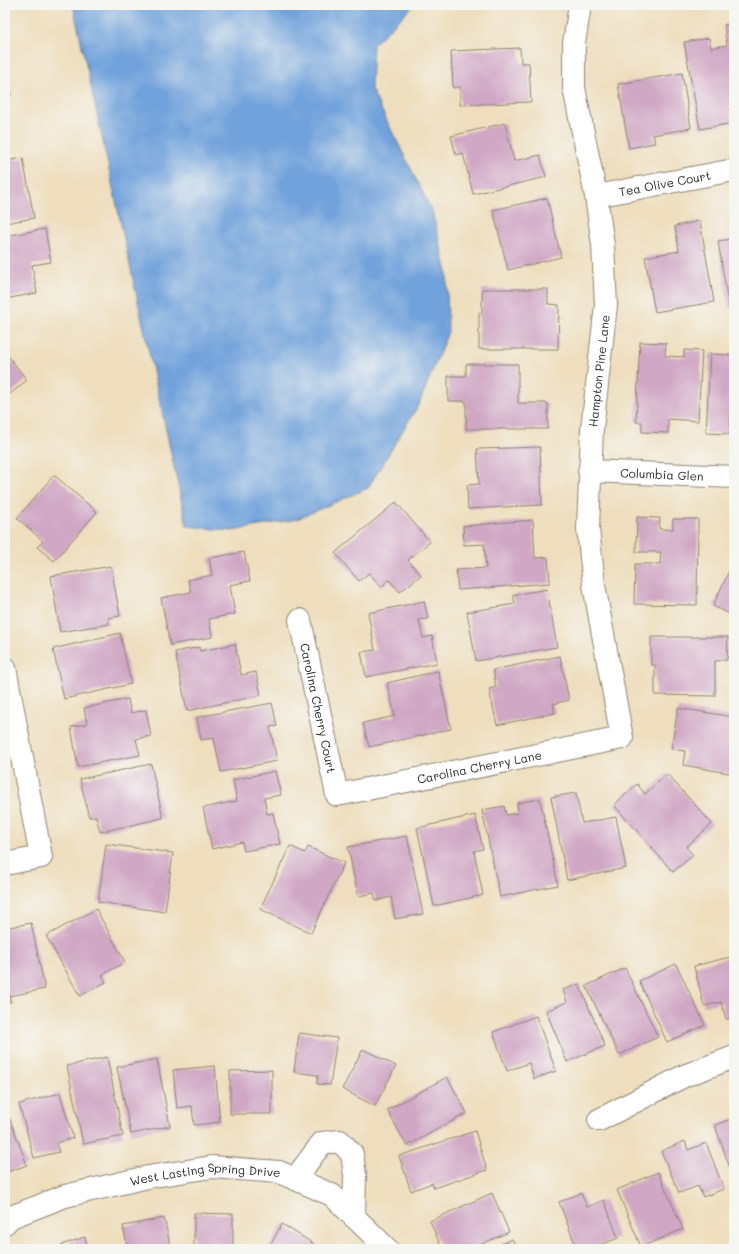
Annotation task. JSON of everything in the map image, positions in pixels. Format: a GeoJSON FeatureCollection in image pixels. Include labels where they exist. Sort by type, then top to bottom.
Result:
{"type":"FeatureCollection","features":[{"type":"Feature","properties":{"kind":"street","name":"Hampton Pine Lane"},"geometry":{"type":"LineString","coordinates":[[580,5],[574,43],[574,88],[596,196],[603,245],[606,305],[592,429],[589,471],[588,529],[594,585],[622,738]]}},
{"type":"Feature","properties":{"kind":"street","name":"Tea Olive Court"},"geometry":{"type":"LineString","coordinates":[[596,196],[734,170]]}},
{"type":"Feature","properties":{"kind":"street","name":"Columbia Glen"},"geometry":{"type":"LineString","coordinates":[[589,471],[734,477]]}},
{"type":"Feature","properties":{"kind":"street","name":"Carolina Cherry Court"},"geometry":{"type":"LineString","coordinates":[[300,620],[337,795]]}},
{"type":"Feature","properties":{"kind":"street"},"geometry":{"type":"LineString","coordinates":[[5,668],[41,857],[5,864]]}},
{"type":"Feature","properties":{"kind":"street","name":"Carolina Cherry Lane"},"geometry":{"type":"LineString","coordinates":[[337,795],[622,738]]}},
{"type":"Feature","properties":{"kind":"street"},"geometry":{"type":"LineString","coordinates":[[599,1120],[684,1076],[734,1057]]}},
{"type":"Feature","properties":{"kind":"street"},"geometry":{"type":"LineString","coordinates":[[295,1179],[322,1143],[340,1141],[352,1154],[355,1175],[354,1217]]}},
{"type":"Feature","properties":{"kind":"street","name":"West Lasting Spring Drive"},"geometry":{"type":"LineString","coordinates":[[5,1223],[11,1217],[65,1196],[148,1177],[212,1167],[278,1172],[332,1195],[387,1249]]}},
{"type":"Feature","properties":{"kind":"water"},"geometry":{"type":"Polygon","coordinates":[[[73,5],[414,5],[373,45],[371,89],[432,211],[447,272],[448,332],[419,404],[368,488],[297,519],[232,531],[187,526],[73,5]]]}},
{"type":"Feature","properties":{"kind":"building"},"geometry":{"type":"Polygon","coordinates":[[[734,23],[734,108],[730,109],[733,123],[700,129],[684,42],[709,38],[711,48],[727,45],[724,25],[734,23]]]}},
{"type":"Feature","properties":{"kind":"building"},"geometry":{"type":"Polygon","coordinates":[[[520,48],[521,63],[529,63],[531,102],[460,105],[460,87],[453,88],[451,51],[520,48]]]}},
{"type":"Feature","properties":{"kind":"building"},"geometry":{"type":"Polygon","coordinates":[[[682,73],[691,128],[653,135],[655,143],[629,148],[618,84],[682,73]]]}},
{"type":"Feature","properties":{"kind":"building"},"geometry":{"type":"Polygon","coordinates":[[[8,79],[11,95],[5,96],[5,80],[8,79]]]}},
{"type":"Feature","properties":{"kind":"building"},"geometry":{"type":"Polygon","coordinates":[[[505,123],[514,161],[540,155],[546,177],[473,194],[463,153],[456,155],[451,136],[505,123]]]}},
{"type":"Feature","properties":{"kind":"building"},"geometry":{"type":"Polygon","coordinates":[[[23,158],[34,218],[5,223],[5,161],[23,158]]]}},
{"type":"Feature","properties":{"kind":"building"},"geometry":{"type":"Polygon","coordinates":[[[547,198],[561,257],[508,270],[493,210],[547,198]]]}},
{"type":"Feature","properties":{"kind":"building"},"geometry":{"type":"Polygon","coordinates":[[[700,221],[714,302],[655,312],[645,257],[679,251],[675,226],[700,221]]]}},
{"type":"Feature","properties":{"kind":"building"},"geometry":{"type":"Polygon","coordinates":[[[45,229],[51,262],[32,265],[37,293],[5,299],[5,236],[45,229]]]}},
{"type":"Feature","properties":{"kind":"building"},"geometry":{"type":"Polygon","coordinates":[[[734,229],[734,307],[729,308],[718,241],[731,239],[730,230],[734,229]]]}},
{"type":"Feature","properties":{"kind":"building"},"geometry":{"type":"Polygon","coordinates":[[[482,289],[548,289],[548,304],[559,305],[558,349],[479,349],[479,312],[482,313],[482,289]]]}},
{"type":"Feature","properties":{"kind":"building"},"geometry":{"type":"Polygon","coordinates":[[[640,342],[666,343],[665,356],[684,357],[684,350],[702,351],[698,421],[668,419],[668,433],[642,432],[642,422],[636,422],[640,342]]]}},
{"type":"Feature","properties":{"kind":"building"},"geometry":{"type":"Polygon","coordinates":[[[5,352],[27,380],[5,398],[5,352]]]}},
{"type":"Feature","properties":{"kind":"building"},"geometry":{"type":"Polygon","coordinates":[[[710,354],[734,355],[734,410],[731,410],[730,434],[706,433],[710,354]]]}},
{"type":"Feature","properties":{"kind":"building"},"geometry":{"type":"Polygon","coordinates":[[[466,364],[518,364],[518,403],[548,403],[548,429],[466,429],[466,401],[448,401],[448,376],[466,376],[466,364]]]}},
{"type":"Feature","properties":{"kind":"building"},"geometry":{"type":"Polygon","coordinates":[[[540,447],[542,505],[468,509],[467,485],[479,484],[477,449],[540,447]]]}},
{"type":"Feature","properties":{"kind":"building"},"geometry":{"type":"Polygon","coordinates":[[[54,475],[97,512],[54,561],[37,547],[43,541],[17,518],[54,475]]]}},
{"type":"Feature","properties":{"kind":"building"},"geometry":{"type":"Polygon","coordinates":[[[396,502],[430,542],[408,560],[421,575],[400,592],[389,580],[381,587],[369,573],[359,581],[335,553],[396,502]]]}},
{"type":"Feature","properties":{"kind":"building"},"geometry":{"type":"Polygon","coordinates":[[[637,517],[660,518],[659,529],[673,529],[673,519],[698,519],[697,605],[634,604],[635,564],[660,564],[661,552],[636,552],[637,517]]]}},
{"type":"Feature","properties":{"kind":"building"},"geometry":{"type":"Polygon","coordinates":[[[533,520],[535,558],[548,557],[550,583],[458,590],[456,570],[486,568],[484,544],[464,545],[463,526],[533,520]]]}},
{"type":"Feature","properties":{"kind":"building"},"geometry":{"type":"Polygon","coordinates":[[[244,552],[250,581],[230,585],[235,614],[209,619],[212,637],[170,645],[161,598],[191,592],[188,580],[212,575],[209,558],[244,552]]]}},
{"type":"Feature","properties":{"kind":"building"},"geometry":{"type":"Polygon","coordinates":[[[734,560],[734,616],[713,606],[734,560]]]}},
{"type":"Feature","properties":{"kind":"building"},"geometry":{"type":"Polygon","coordinates":[[[111,566],[120,616],[108,618],[109,624],[60,632],[51,576],[111,566]]]}},
{"type":"Feature","properties":{"kind":"building"},"geometry":{"type":"Polygon","coordinates":[[[547,589],[557,647],[476,661],[467,612],[515,604],[513,595],[547,589]]]}},
{"type":"Feature","properties":{"kind":"building"},"geometry":{"type":"Polygon","coordinates":[[[424,601],[428,619],[419,620],[423,638],[432,636],[437,663],[366,677],[361,652],[375,650],[368,613],[424,601]]]}},
{"type":"Feature","properties":{"kind":"building"},"geometry":{"type":"Polygon","coordinates":[[[120,633],[131,684],[64,699],[53,649],[120,633]]]}},
{"type":"Feature","properties":{"kind":"building"},"geometry":{"type":"Polygon","coordinates":[[[651,637],[728,637],[727,660],[715,661],[715,696],[655,695],[655,665],[651,665],[651,637]]]}},
{"type":"Feature","properties":{"kind":"building"},"geometry":{"type":"Polygon","coordinates":[[[235,644],[241,675],[256,672],[261,695],[187,711],[175,652],[199,647],[200,651],[235,644]]]}},
{"type":"Feature","properties":{"kind":"building"},"geometry":{"type":"Polygon","coordinates":[[[560,656],[569,700],[553,704],[555,713],[497,725],[489,689],[496,687],[493,670],[560,656]]]}},
{"type":"Feature","properties":{"kind":"building"},"geometry":{"type":"Polygon","coordinates":[[[438,671],[451,729],[369,747],[363,723],[395,716],[387,683],[438,671]]]}},
{"type":"Feature","properties":{"kind":"building"},"geometry":{"type":"Polygon","coordinates":[[[128,699],[131,713],[146,710],[151,736],[136,739],[140,755],[78,767],[71,727],[87,724],[84,708],[128,699]]]}},
{"type":"Feature","properties":{"kind":"building"},"geometry":{"type":"Polygon","coordinates":[[[272,703],[277,726],[270,727],[277,761],[221,772],[214,738],[201,740],[197,717],[272,703]]]}},
{"type":"Feature","properties":{"kind":"building"},"geometry":{"type":"Polygon","coordinates":[[[678,708],[734,717],[734,774],[683,765],[685,751],[671,749],[678,708]]]}},
{"type":"Feature","properties":{"kind":"building"},"geometry":{"type":"Polygon","coordinates":[[[151,764],[163,818],[100,832],[96,816],[89,817],[80,779],[151,764]]]}},
{"type":"Feature","properties":{"kind":"building"},"geometry":{"type":"Polygon","coordinates":[[[275,771],[281,795],[264,798],[267,814],[273,813],[280,844],[244,851],[242,842],[212,849],[203,808],[237,801],[233,780],[275,771]]]}},
{"type":"Feature","properties":{"kind":"building"},"geometry":{"type":"Polygon","coordinates":[[[667,774],[712,824],[686,847],[693,855],[673,872],[614,805],[637,784],[645,794],[667,774]]]}},
{"type":"Feature","properties":{"kind":"building"},"geometry":{"type":"Polygon","coordinates":[[[576,793],[582,823],[616,817],[626,868],[567,880],[551,797],[576,793]]]}},
{"type":"Feature","properties":{"kind":"building"},"geometry":{"type":"Polygon","coordinates":[[[540,799],[558,885],[500,897],[482,810],[504,806],[506,815],[518,813],[517,803],[540,799]]]}},
{"type":"Feature","properties":{"kind":"building"},"geometry":{"type":"Polygon","coordinates":[[[475,815],[483,849],[474,851],[483,895],[434,906],[417,828],[475,815]]]}},
{"type":"Feature","properties":{"kind":"building"},"geometry":{"type":"Polygon","coordinates":[[[407,836],[423,914],[395,919],[391,897],[376,901],[374,893],[358,896],[348,847],[407,836]]]}},
{"type":"Feature","properties":{"kind":"building"},"geometry":{"type":"Polygon","coordinates":[[[106,844],[173,853],[165,912],[98,902],[106,844]]]}},
{"type":"Feature","properties":{"kind":"building"},"geometry":{"type":"Polygon","coordinates":[[[290,846],[305,853],[308,847],[344,863],[311,933],[260,909],[290,846]]]}},
{"type":"Feature","properties":{"kind":"building"},"geometry":{"type":"Polygon","coordinates":[[[96,909],[125,962],[102,975],[106,982],[80,996],[46,936],[96,909]]]}},
{"type":"Feature","properties":{"kind":"building"},"geometry":{"type":"Polygon","coordinates":[[[31,923],[45,989],[9,996],[11,1002],[5,1003],[5,928],[31,923]]]}},
{"type":"Feature","properties":{"kind":"building"},"geometry":{"type":"Polygon","coordinates":[[[734,956],[734,1017],[726,1019],[721,1002],[704,1006],[694,966],[734,956]]]}},
{"type":"Feature","properties":{"kind":"building"},"geometry":{"type":"Polygon","coordinates":[[[676,964],[705,1025],[667,1042],[639,981],[676,964]]]}},
{"type":"Feature","properties":{"kind":"building"},"geometry":{"type":"Polygon","coordinates":[[[625,968],[658,1037],[619,1055],[586,986],[625,968]]]}},
{"type":"Feature","properties":{"kind":"building"},"geometry":{"type":"Polygon","coordinates":[[[579,984],[605,1046],[567,1062],[546,1011],[567,1002],[563,990],[579,984]]]}},
{"type":"Feature","properties":{"kind":"building"},"geometry":{"type":"Polygon","coordinates":[[[536,1016],[556,1071],[534,1079],[529,1063],[507,1071],[493,1032],[536,1016]]]}},
{"type":"Feature","properties":{"kind":"building"},"geometry":{"type":"Polygon","coordinates":[[[299,1033],[337,1038],[330,1085],[317,1084],[318,1075],[294,1072],[299,1033]]]}},
{"type":"Feature","properties":{"kind":"building"},"geometry":{"type":"Polygon","coordinates":[[[363,1049],[396,1066],[375,1106],[342,1089],[363,1049]]]}},
{"type":"Feature","properties":{"kind":"building"},"geometry":{"type":"Polygon","coordinates":[[[107,1057],[123,1136],[83,1144],[67,1066],[107,1057]]]}},
{"type":"Feature","properties":{"kind":"building"},"geometry":{"type":"Polygon","coordinates":[[[157,1059],[170,1126],[131,1134],[117,1067],[157,1059]]]}},
{"type":"Feature","properties":{"kind":"building"},"geometry":{"type":"Polygon","coordinates":[[[215,1066],[220,1122],[194,1125],[192,1106],[177,1108],[173,1070],[215,1066]]]}},
{"type":"Feature","properties":{"kind":"building"},"geometry":{"type":"Polygon","coordinates":[[[272,1070],[272,1114],[230,1114],[230,1071],[272,1070]]]}},
{"type":"Feature","properties":{"kind":"building"},"geometry":{"type":"Polygon","coordinates":[[[447,1077],[467,1113],[407,1146],[387,1110],[447,1077]]]}},
{"type":"Feature","properties":{"kind":"building"},"geometry":{"type":"Polygon","coordinates":[[[60,1093],[73,1138],[56,1143],[59,1152],[34,1158],[19,1104],[60,1093]]]}},
{"type":"Feature","properties":{"kind":"building"},"geometry":{"type":"Polygon","coordinates":[[[5,1106],[27,1165],[5,1173],[5,1106]]]}},
{"type":"Feature","properties":{"kind":"building"},"geometry":{"type":"Polygon","coordinates":[[[734,1118],[734,1173],[732,1174],[715,1125],[734,1118]]]}},
{"type":"Feature","properties":{"kind":"building"},"geometry":{"type":"Polygon","coordinates":[[[475,1131],[487,1170],[434,1188],[432,1183],[411,1191],[399,1156],[475,1131]]]}},
{"type":"Feature","properties":{"kind":"building"},"geometry":{"type":"Polygon","coordinates":[[[685,1141],[688,1150],[706,1143],[724,1189],[703,1197],[698,1186],[679,1193],[661,1151],[685,1141]]]}},
{"type":"Feature","properties":{"kind":"building"},"geometry":{"type":"Polygon","coordinates":[[[658,1172],[683,1229],[641,1247],[617,1190],[658,1172]]]}},
{"type":"Feature","properties":{"kind":"building"},"geometry":{"type":"Polygon","coordinates":[[[492,1193],[509,1232],[470,1249],[442,1249],[430,1221],[492,1193]]]}},
{"type":"Feature","properties":{"kind":"building"},"geometry":{"type":"Polygon","coordinates":[[[581,1193],[587,1207],[604,1200],[618,1238],[590,1249],[577,1249],[559,1202],[581,1193]]]}},
{"type":"Feature","properties":{"kind":"building"},"geometry":{"type":"Polygon","coordinates":[[[194,1213],[233,1214],[233,1249],[194,1249],[194,1213]]]}},
{"type":"Feature","properties":{"kind":"building"},"geometry":{"type":"Polygon","coordinates":[[[164,1218],[171,1249],[128,1249],[123,1226],[164,1218]]]}},
{"type":"Feature","properties":{"kind":"building"},"geometry":{"type":"Polygon","coordinates":[[[282,1224],[317,1246],[315,1249],[268,1249],[282,1224]]]}},
{"type":"Feature","properties":{"kind":"building"},"geometry":{"type":"Polygon","coordinates":[[[85,1237],[88,1249],[63,1249],[61,1245],[85,1237]]]}},
{"type":"Feature","properties":{"kind":"building"},"geometry":{"type":"Polygon","coordinates":[[[512,1239],[517,1249],[490,1249],[512,1239]]]}}]}
